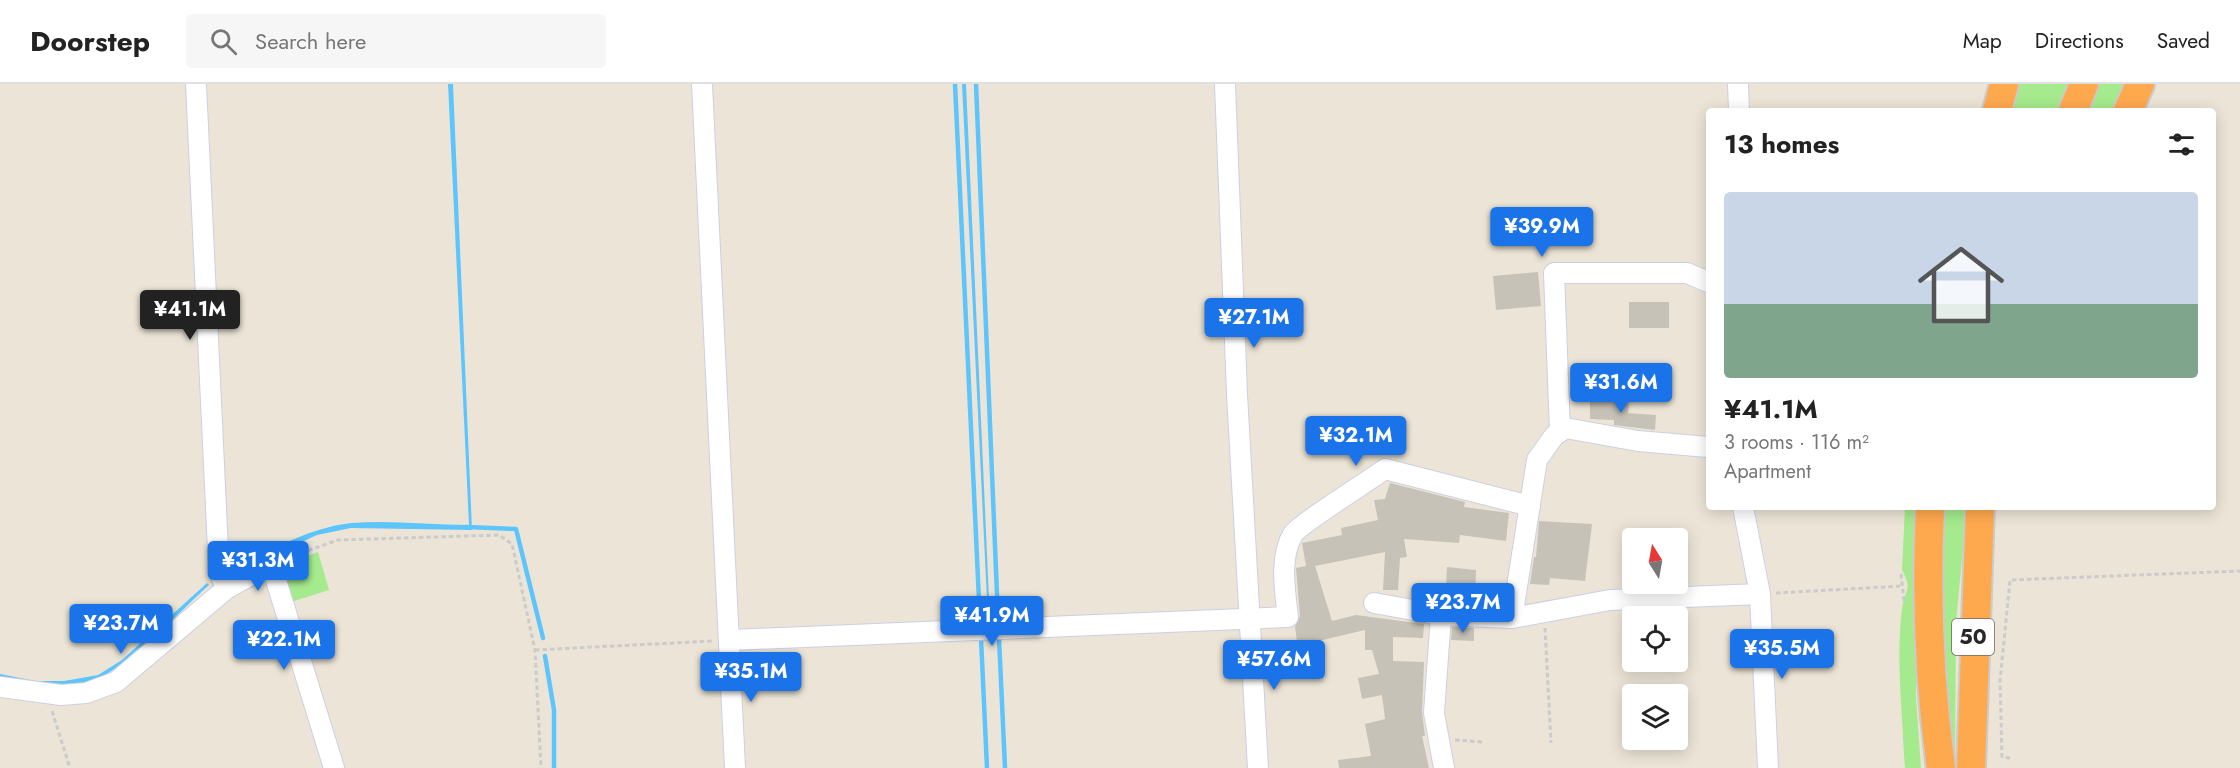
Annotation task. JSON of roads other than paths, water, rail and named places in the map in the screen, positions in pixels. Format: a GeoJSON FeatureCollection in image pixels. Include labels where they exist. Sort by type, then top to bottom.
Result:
{"type":"FeatureCollection","features":[{"type":"Feature","properties":{"kind":"highway"},"geometry":{"type":"LineString","coordinates":[[1997,108],[2004,84]]}},
{"type":"Feature","properties":{"kind":"highway"},"geometry":{"type":"LineString","coordinates":[[2074,108],[2084,84]]}},
{"type":"Feature","properties":{"kind":"highway"},"geometry":{"type":"LineString","coordinates":[[2129,108],[2140,84]]}},
{"type":"Feature","properties":{"kind":"highway"},"geometry":{"type":"LineString","coordinates":[[1929,510],[1927,563],[1931,662],[1941,768]]}},
{"type":"Feature","properties":{"kind":"highway","name":"50"},"geometry":{"type":"LineString","coordinates":[[1971,768],[1973,630],[1980,510]]}},
{"type":"Feature","properties":{"kind":"highway"},"geometry":{"type":"LineString","coordinates":[[1973,630],[1997,510]]}},
{"type":"Feature","properties":{"kind":"street"},"geometry":{"type":"LineString","coordinates":[[196,84],[219,572],[226,589]]}},
{"type":"Feature","properties":{"kind":"street"},"geometry":{"type":"LineString","coordinates":[[702,84],[735,768]]}},
{"type":"Feature","properties":{"kind":"street"},"geometry":{"type":"LineString","coordinates":[[1225,84],[1238,394],[1252,616],[1258,768]]}},
{"type":"Feature","properties":{"kind":"street"},"geometry":{"type":"LineString","coordinates":[[1738,84],[1739,108]]}},
{"type":"Feature","properties":{"kind":"street"},"geometry":{"type":"LineString","coordinates":[[1560,432],[1554,273],[1687,273],[1706,281]]}},
{"type":"Feature","properties":{"kind":"street"},"geometry":{"type":"LineString","coordinates":[[1512,618],[1537,460],[1554,436],[1565,428],[1638,441],[1706,447]]}},
{"type":"Feature","properties":{"kind":"street"},"geometry":{"type":"LineString","coordinates":[[730,640],[1252,616],[1288,617],[1284,582],[1287,556],[1294,533],[1385,470],[1530,506]]}},
{"type":"Feature","properties":{"kind":"street"},"geometry":{"type":"LineString","coordinates":[[1744,510],[1760,594],[1767,768]]}},
{"type":"Feature","properties":{"kind":"street"},"geometry":{"type":"LineString","coordinates":[[0,687],[48,694],[86,693],[116,682],[226,589],[271,564],[334,768]]}},
{"type":"Feature","properties":{"kind":"street"},"geometry":{"type":"LineString","coordinates":[[1374,603],[1441,615],[1512,618],[1610,600],[1760,594]]}},
{"type":"Feature","properties":{"kind":"street"},"geometry":{"type":"LineString","coordinates":[[1441,615],[1434,713],[1444,768]]}},
{"type":"Feature","properties":{"kind":"water"},"geometry":{"type":"Polygon","coordinates":[[[448,84],[453,84],[472,530],[351,528],[317,535],[236,572],[235,568],[277,547],[306,534],[337,525],[381,522],[469,525],[448,84]]]}},
{"type":"Feature","properties":{"kind":"water"},"geometry":{"type":"Polygon","coordinates":[[[962,84],[966,84],[990,621],[988,621],[962,84]]]}},
{"type":"Feature","properties":{"kind":"water"},"geometry":{"type":"Polygon","coordinates":[[[207,583],[209,585],[152,639],[105,675],[91,681],[69,685],[34,683],[0,677],[0,674],[35,681],[64,681],[98,675],[122,660],[207,583]]]}},
{"type":"Feature","properties":{"kind":"waterway"},"geometry":{"type":"LineString","coordinates":[[955,84],[980,622]]}},
{"type":"Feature","properties":{"kind":"waterway"},"geometry":{"type":"LineString","coordinates":[[976,84],[998,619]]}},
{"type":"Feature","properties":{"kind":"waterway"},"geometry":{"type":"LineString","coordinates":[[466,527],[516,529],[543,638]]}},
{"type":"Feature","properties":{"kind":"waterway"},"geometry":{"type":"LineString","coordinates":[[981,638],[987,768]]}},
{"type":"Feature","properties":{"kind":"waterway"},"geometry":{"type":"LineString","coordinates":[[999,638],[1005,768]]}},
{"type":"Feature","properties":{"kind":"waterway"},"geometry":{"type":"LineString","coordinates":[[545,656],[554,710],[554,768]]}}]}
